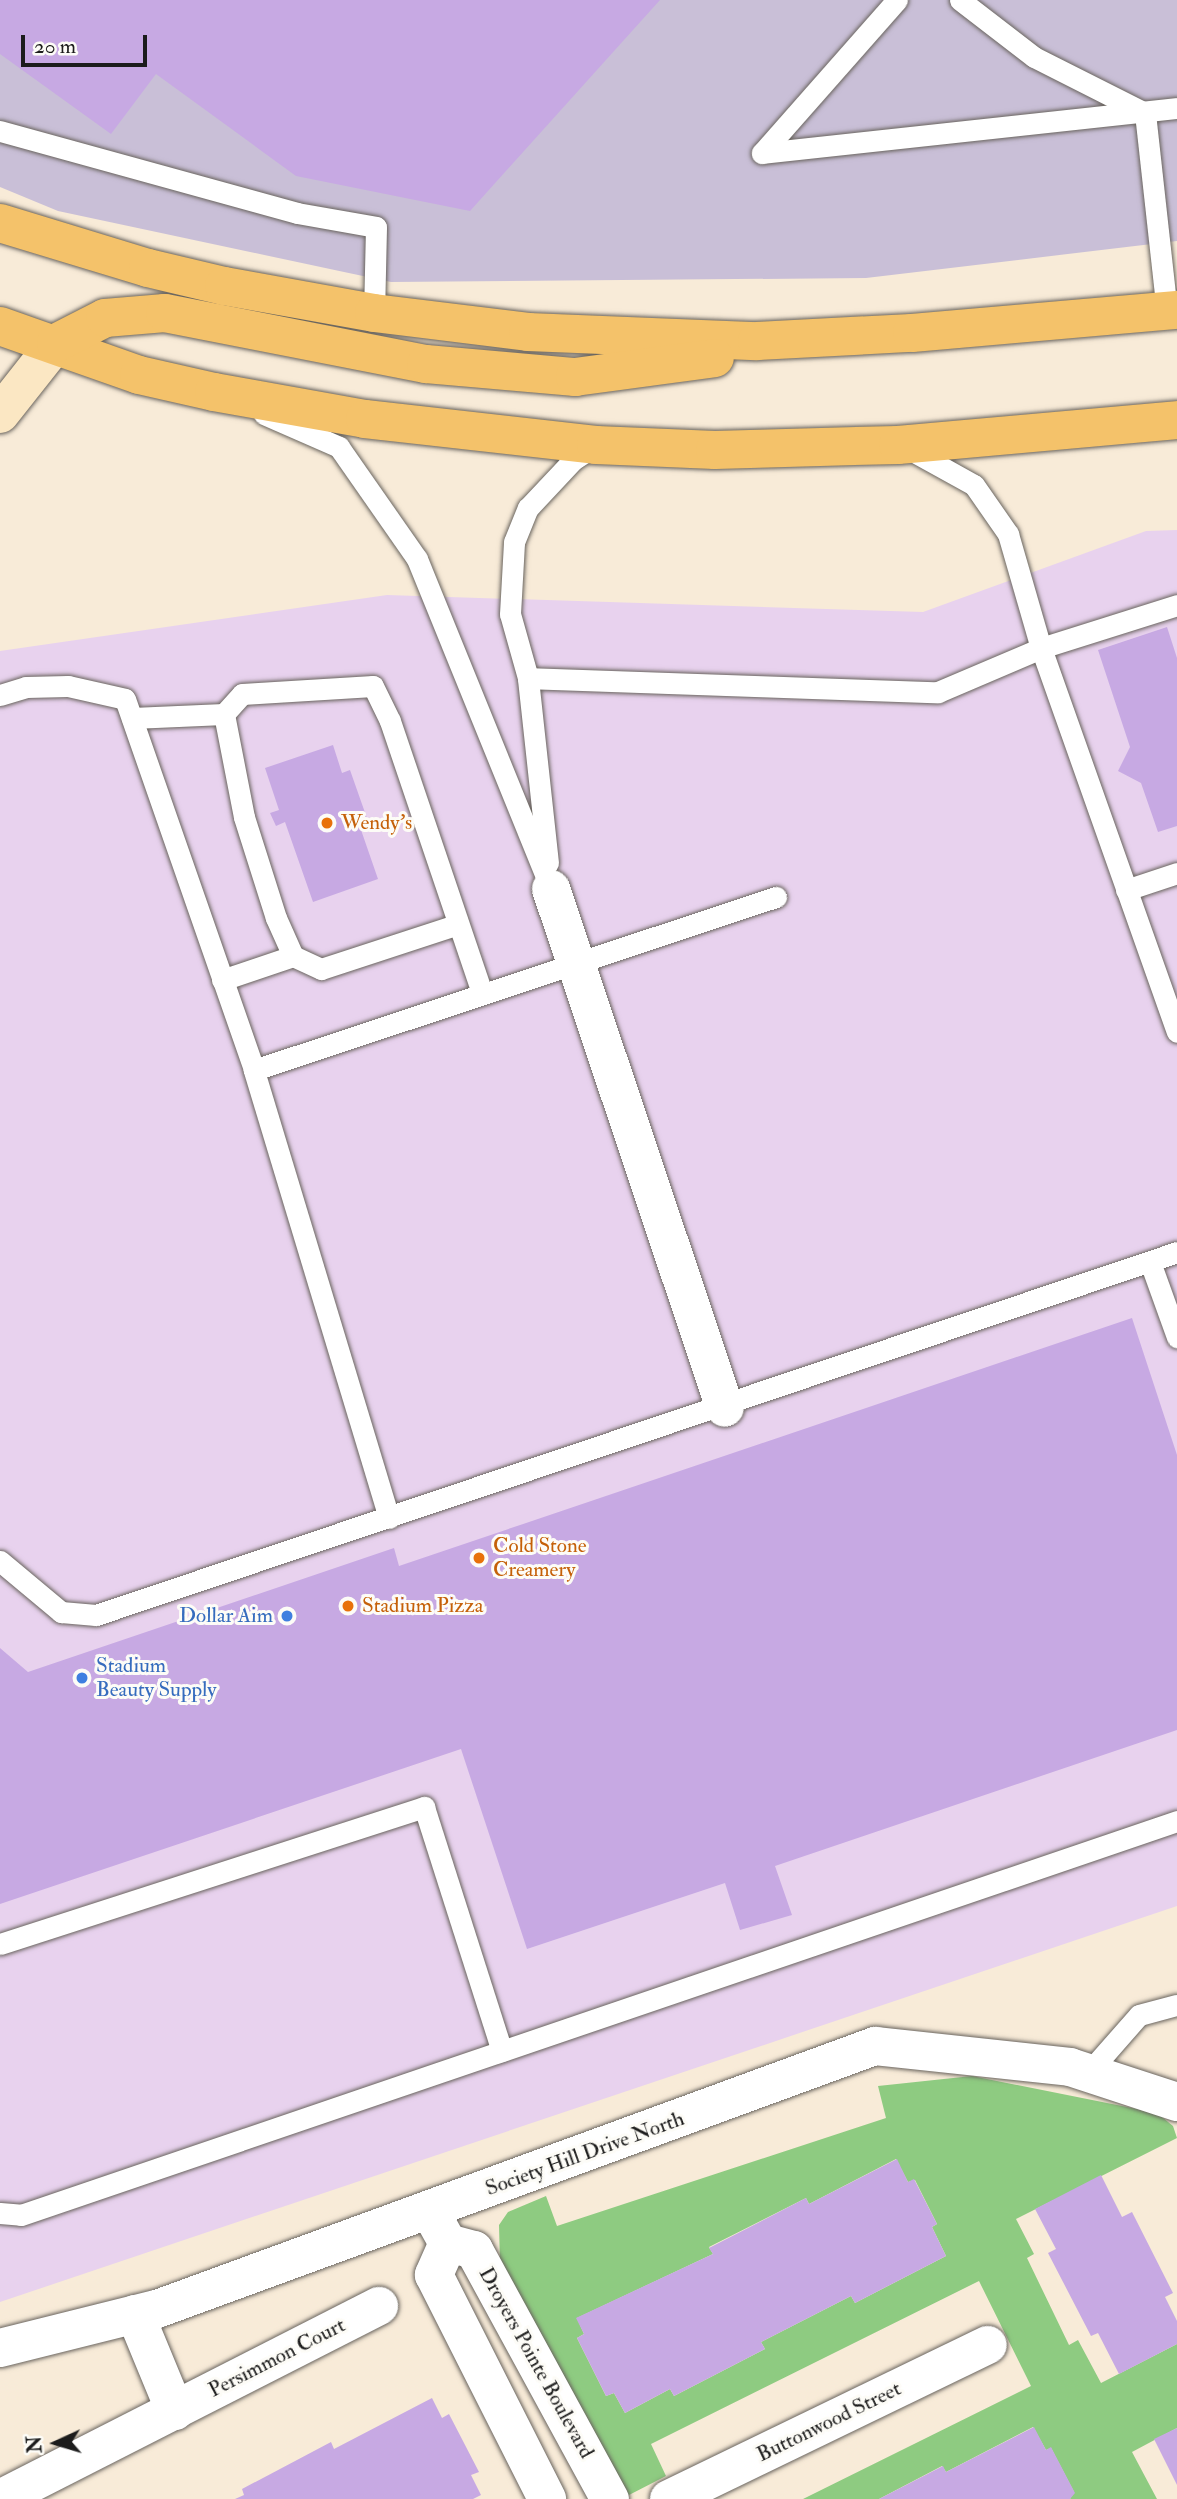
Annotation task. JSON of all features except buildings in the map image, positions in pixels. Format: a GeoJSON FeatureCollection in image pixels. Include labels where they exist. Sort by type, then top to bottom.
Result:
{"type":"FeatureCollection","features":[{"type":"Feature","properties":{"kind":"highway"},"geometry":{"type":"LineString","coordinates":[[0,223],[148,268],[374,313],[603,337],[835,339]]}},
{"type":"Feature","properties":{"kind":"highway"},"geometry":{"type":"LineString","coordinates":[[56,344],[105,317],[165,313],[426,364],[575,377],[835,339],[1172,310]]}},
{"type":"Feature","properties":{"kind":"highway"},"geometry":{"type":"LineString","coordinates":[[0,326],[139,375],[214,392],[365,419],[596,445],[715,450],[898,444],[1173,423]]}},
{"type":"Feature","properties":{"kind":"street"},"geometry":{"type":"LineString","coordinates":[[0,414],[56,344]]}},
{"type":"Feature","properties":{"kind":"street"},"geometry":{"type":"LineString","coordinates":[[551,889],[725,1408]]}},
{"type":"Feature","properties":{"kind":"street","name":"Society Hill Drive North"},"geometry":{"type":"LineString","coordinates":[[0,2348],[135,2314],[439,2227],[876,2046],[1088,2073],[1177,2102]]}},
{"type":"Feature","properties":{"kind":"street"},"geometry":{"type":"LineString","coordinates":[[439,2227],[434,2275],[547,2499]]}},
{"type":"Feature","properties":{"kind":"street","name":"Droyers Pointe Boulevard"},"geometry":{"type":"LineString","coordinates":[[439,2227],[474,2250],[610,2499]]}},
{"type":"Feature","properties":{"kind":"street","name":"Persimmon Court"},"geometry":{"type":"LineString","coordinates":[[4,2497],[379,2306]]}},
{"type":"Feature","properties":{"kind":"street"},"geometry":{"type":"LineString","coordinates":[[135,2314],[175,2411]]}},
{"type":"Feature","properties":{"kind":"street","name":"Buttonwood Street"},"geometry":{"type":"LineString","coordinates":[[669,2499],[988,2345]]}},
{"type":"Feature","properties":{"kind":"lane"},"geometry":{"type":"LineString","coordinates":[[897,0],[762,153],[1177,108]]}},
{"type":"Feature","properties":{"kind":"lane"},"geometry":{"type":"LineString","coordinates":[[960,0],[1034,57],[1145,113]]}},
{"type":"Feature","properties":{"kind":"lane"},"geometry":{"type":"LineString","coordinates":[[1145,113],[1172,310]]}},
{"type":"Feature","properties":{"kind":"lane"},"geometry":{"type":"LineString","coordinates":[[0,131],[297,213],[376,227],[374,313]]}},
{"type":"Feature","properties":{"kind":"lane"},"geometry":{"type":"LineString","coordinates":[[214,392],[339,447],[374,496],[416,559],[551,889]]}},
{"type":"Feature","properties":{"kind":"lane"},"geometry":{"type":"LineString","coordinates":[[898,444],[932,458],[974,485],[994,509],[1008,534],[1041,648],[1177,1032]]}},
{"type":"Feature","properties":{"kind":"lane"},"geometry":{"type":"LineString","coordinates":[[551,889],[527,678],[510,614],[514,542],[528,508],[573,460],[596,445]]}},
{"type":"Feature","properties":{"kind":"lane"},"geometry":{"type":"LineString","coordinates":[[527,678],[937,692],[1041,648],[1177,606]]}},
{"type":"Feature","properties":{"kind":"lane"},"geometry":{"type":"LineString","coordinates":[[132,718],[224,714],[243,694],[373,686],[390,721],[456,925],[482,993]]}},
{"type":"Feature","properties":{"kind":"lane"},"geometry":{"type":"LineString","coordinates":[[0,695],[26,687],[100,690],[125,699],[254,1070],[389,1518]]}},
{"type":"Feature","properties":{"kind":"lane"},"geometry":{"type":"LineString","coordinates":[[224,714],[244,817],[276,918],[293,956],[321,969],[456,925]]}},
{"type":"Feature","properties":{"kind":"lane"},"geometry":{"type":"LineString","coordinates":[[1126,890],[1177,873]]}},
{"type":"Feature","properties":{"kind":"lane"},"geometry":{"type":"LineString","coordinates":[[254,1070],[575,961],[776,897]]}},
{"type":"Feature","properties":{"kind":"lane"},"geometry":{"type":"LineString","coordinates":[[222,980],[293,956]]}},
{"type":"Feature","properties":{"kind":"lane"},"geometry":{"type":"LineString","coordinates":[[0,1561],[61,1612],[96,1615],[725,1408],[1177,1252]]}},
{"type":"Feature","properties":{"kind":"lane"},"geometry":{"type":"LineString","coordinates":[[1150,1262],[1177,1337]]}},
{"type":"Feature","properties":{"kind":"lane"},"geometry":{"type":"LineString","coordinates":[[0,1944],[424,1807],[502,2051]]}},
{"type":"Feature","properties":{"kind":"lane"},"geometry":{"type":"LineString","coordinates":[[0,2213],[21,2215],[1177,1821]]}},
{"type":"Feature","properties":{"kind":"lane"},"geometry":{"type":"LineString","coordinates":[[1088,2073],[1139,2015],[1177,2005]]}},
{"type":"Feature","properties":{"kind":"shaded area"},"geometry":{"type":"Polygon","coordinates":[[[0,0],[1177,0],[1177,241],[866,278],[391,282],[58,211],[0,187],[0,0]]]}},
{"type":"Feature","properties":{"kind":"shaded area"},"geometry":{"type":"Polygon","coordinates":[[[1177,530],[1177,1906],[0,2302],[0,651],[387,595],[923,612],[1146,531],[1177,530]]]}},
{"type":"Feature","properties":{"kind":"green space"},"geometry":{"type":"Polygon","coordinates":[[[972,2076],[1157,2113],[1173,2126],[1177,2138],[1016,2219],[1034,2254],[1027,2258],[1069,2345],[1078,2340],[1101,2383],[1177,2344],[1177,2428],[1132,2452],[1157,2499],[1070,2499],[1074,2492],[1051,2448],[1046,2450],[1033,2427],[946,2472],[942,2466],[879,2499],[803,2499],[1031,2386],[979,2281],[651,2444],[666,2476],[629,2495],[612,2486],[500,2265],[499,2225],[508,2212],[546,2196],[557,2226],[886,2118],[878,2086],[972,2076]],[[896,2159],[809,2204],[806,2198],[709,2247],[713,2254],[577,2318],[584,2334],[577,2338],[606,2396],[614,2393],[625,2413],[670,2389],[674,2396],[765,2349],[761,2342],[851,2296],[855,2303],[946,2256],[932,2227],[937,2224],[915,2180],[908,2182],[896,2159]]]}},
{"type":"Feature","properties":{"kind":"place","name":"Wendy's"},"geometry":{"type":"Point","coordinates":[327,823]}},
{"type":"Feature","properties":{"kind":"place","name":"Cold Stone Creamery"},"geometry":{"type":"Point","coordinates":[479,1558]}},
{"type":"Feature","properties":{"kind":"place","name":"Stadium Pizza"},"geometry":{"type":"Point","coordinates":[348,1606]}},
{"type":"Feature","properties":{"kind":"place","name":"Dollar Aim"},"geometry":{"type":"Point","coordinates":[287,1616]}},
{"type":"Feature","properties":{"kind":"place","name":"Stadium Beauty Supply"},"geometry":{"type":"Point","coordinates":[82,1678]}}]}
